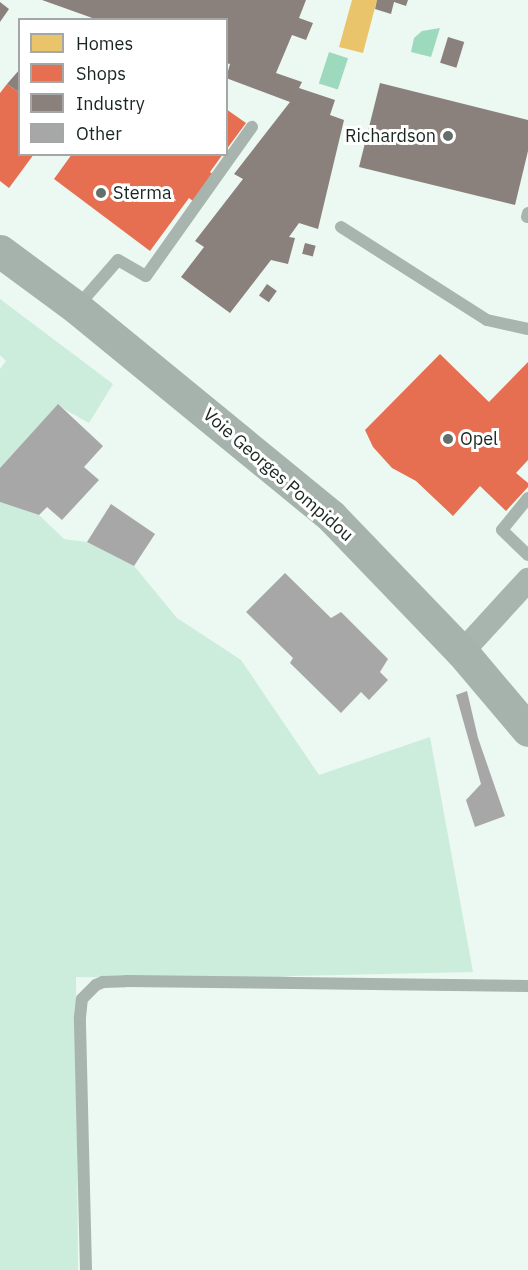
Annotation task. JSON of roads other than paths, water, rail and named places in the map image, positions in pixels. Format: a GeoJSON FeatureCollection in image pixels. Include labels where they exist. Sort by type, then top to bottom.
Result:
{"type":"FeatureCollection","features":[{"type":"Feature","properties":{"kind":"main road","name":"Voie Georges Pompidou"},"geometry":{"type":"LineString","coordinates":[[0,251],[77,308],[331,516],[462,652],[528,729]]}},
{"type":"Feature","properties":{"kind":"street"},"geometry":{"type":"LineString","coordinates":[[462,652],[528,580]]}},
{"type":"Feature","properties":{"kind":"lane"},"geometry":{"type":"LineString","coordinates":[[77,308],[118,260],[146,276],[252,127]]}},
{"type":"Feature","properties":{"kind":"lane"},"geometry":{"type":"LineString","coordinates":[[341,227],[487,320],[528,329]]}},
{"type":"Feature","properties":{"kind":"lane"},"geometry":{"type":"LineString","coordinates":[[528,498],[502,530],[528,555]]}},
{"type":"Feature","properties":{"kind":"lane"},"geometry":{"type":"LineString","coordinates":[[86,1270],[81,1017],[82,999],[96,985],[103,982],[126,981],[528,986]]}},
{"type":"Feature","properties":{"kind":"place","name":"Richardson"},"geometry":{"type":"Point","coordinates":[448,136]}},
{"type":"Feature","properties":{"kind":"place","name":"Sterma"},"geometry":{"type":"Point","coordinates":[101,193]}},
{"type":"Feature","properties":{"kind":"place","name":"Opel"},"geometry":{"type":"Point","coordinates":[448,439]}}]}
